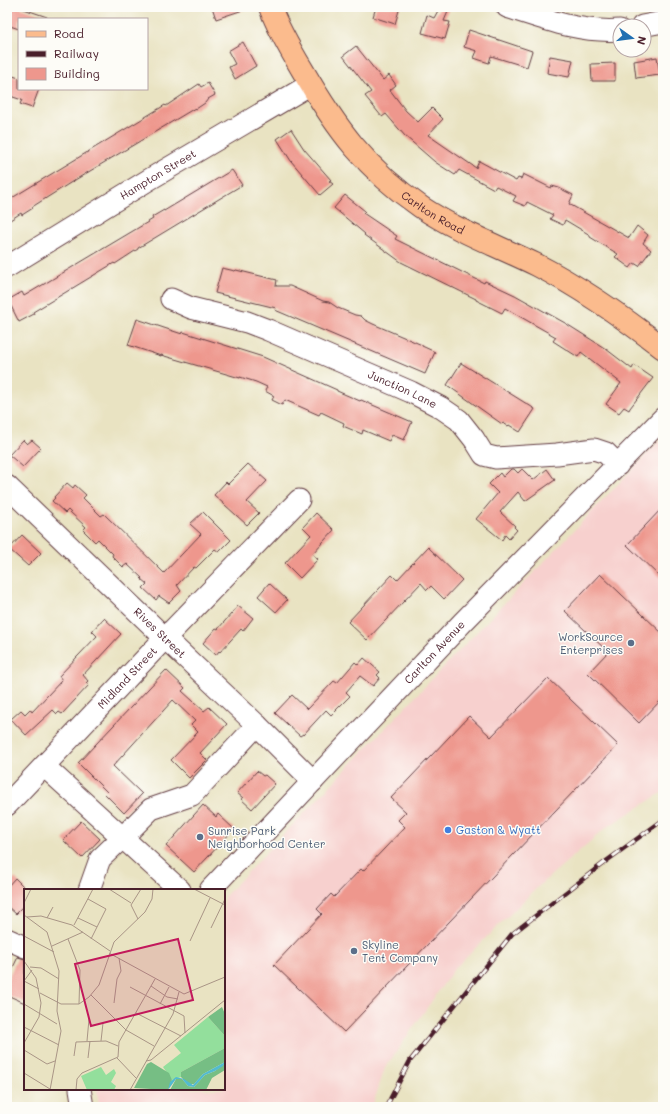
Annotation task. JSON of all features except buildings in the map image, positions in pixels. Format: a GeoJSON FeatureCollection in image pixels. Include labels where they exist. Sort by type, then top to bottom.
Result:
{"type":"FeatureCollection","features":[{"type":"Feature","properties":{"kind":"main road","name":"Carlton Road"},"geometry":{"type":"LineString","coordinates":[[270,7],[296,59],[336,124],[369,164],[393,186],[422,207],[452,225],[537,265],[569,282],[600,301],[663,348]]}},
{"type":"Feature","properties":{"kind":"street"},"geometry":{"type":"LineString","coordinates":[[507,7],[573,27],[595,30],[612,30]]}},
{"type":"Feature","properties":{"kind":"street"},"geometry":{"type":"LineString","coordinates":[[652,24],[663,22]]}},
{"type":"Feature","properties":{"kind":"street","name":"Hampton Street"},"geometry":{"type":"LineString","coordinates":[[7,267],[150,179],[311,84]]}},
{"type":"Feature","properties":{"kind":"street","name":"Junction Lane"},"geometry":{"type":"LineString","coordinates":[[171,299],[191,308],[247,322],[268,330],[411,392],[440,407],[459,420],[474,439],[484,456],[496,458],[557,454],[594,449],[606,453],[618,465]]}},
{"type":"Feature","properties":{"kind":"street","name":"Carlton Avenue"},"geometry":{"type":"LineString","coordinates":[[211,889],[463,622],[663,418]]}},
{"type":"Feature","properties":{"kind":"street","name":"Rives Street"},"geometry":{"type":"LineString","coordinates":[[10,496],[165,638],[257,725],[313,781]]}},
{"type":"Feature","properties":{"kind":"street","name":"Midland Street"},"geometry":{"type":"LineString","coordinates":[[7,805],[165,638],[299,500]]}},
{"type":"Feature","properties":{"kind":"street"},"geometry":{"type":"LineString","coordinates":[[89,889],[100,859],[123,836],[151,809],[192,795],[257,725]]}},
{"type":"Feature","properties":{"kind":"street"},"geometry":{"type":"LineString","coordinates":[[44,766],[123,836],[179,889]]}},
{"type":"Feature","properties":{"kind":"street"},"geometry":{"type":"LineString","coordinates":[[7,939],[24,947]]}},
{"type":"Feature","properties":{"kind":"street"},"geometry":{"type":"LineString","coordinates":[[80,1090],[83,1107]]}},
{"type":"Feature","properties":{"kind":"shaded area"},"geometry":{"type":"Polygon","coordinates":[[[663,437],[663,792],[607,827],[542,883],[454,969],[385,1068],[372,1107],[99,1107],[97,1090],[225,1090],[225,896],[663,437]]]}},
{"type":"Feature","properties":{"kind":"railway"},"geometry":{"type":"LineString","coordinates":[[386,1107],[410,1061],[512,934],[605,862],[663,820]]}},
{"type":"Feature","properties":{"kind":"place","name":"WorkSource Enterprises"},"geometry":{"type":"Point","coordinates":[631,643]}},
{"type":"Feature","properties":{"kind":"place","name":"Gaston & Wyatt"},"geometry":{"type":"Point","coordinates":[448,830]}},
{"type":"Feature","properties":{"kind":"place","name":"Sunrise Park Neighborhood Center"},"geometry":{"type":"Point","coordinates":[200,837]}},
{"type":"Feature","properties":{"kind":"place","name":"Skyline Tent Company"},"geometry":{"type":"Point","coordinates":[354,951]}}]}
